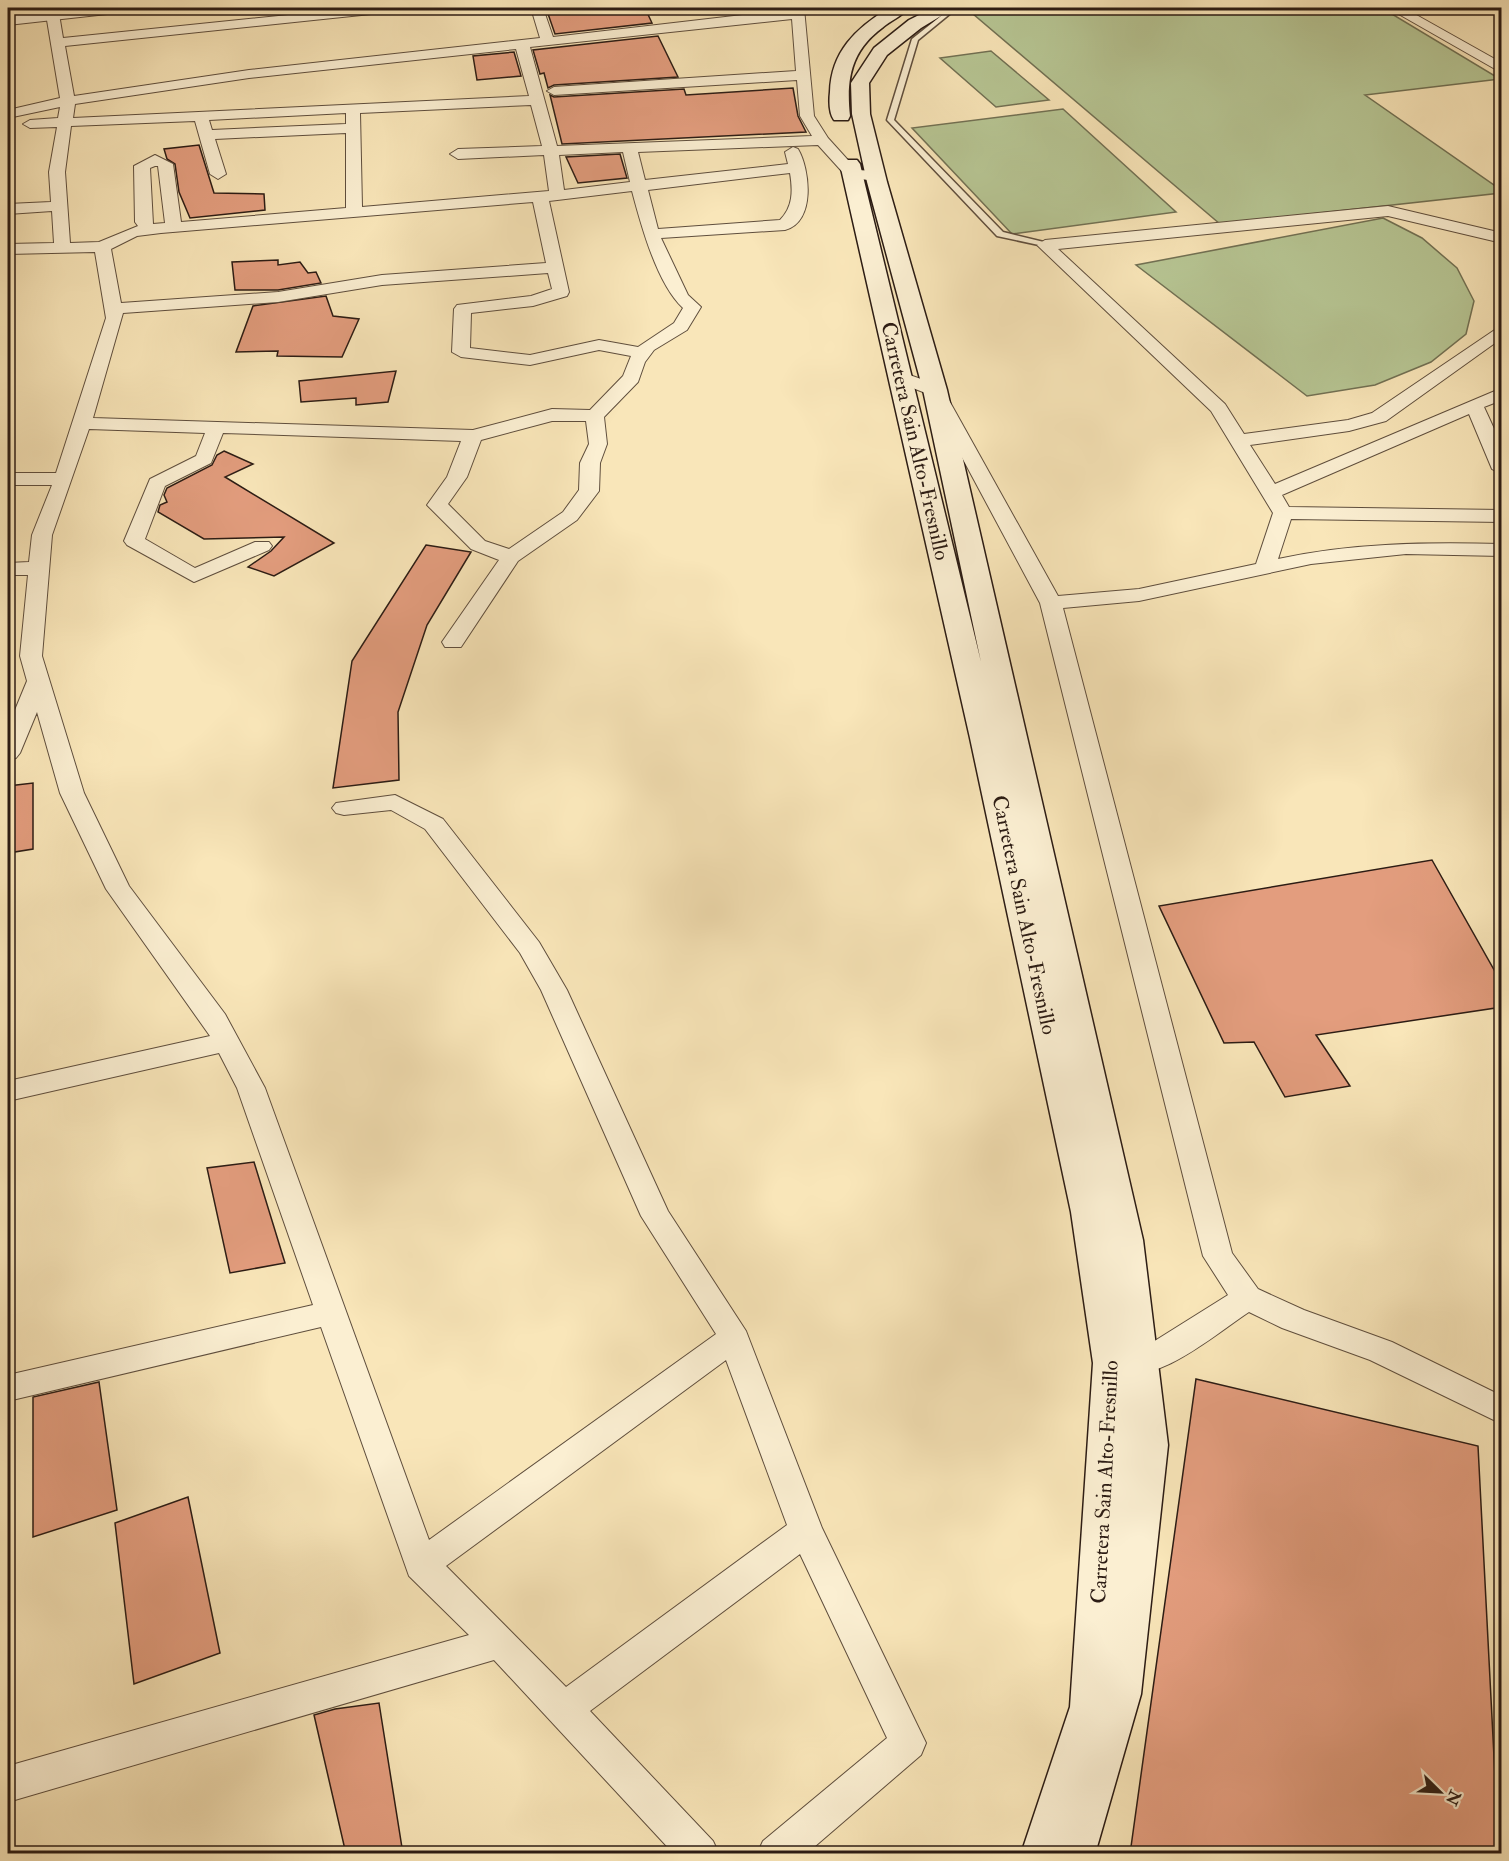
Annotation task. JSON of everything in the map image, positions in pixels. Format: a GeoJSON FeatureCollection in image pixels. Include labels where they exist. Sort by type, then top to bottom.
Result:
{"type":"FeatureCollection","features":[{"type":"Feature","properties":{"kind":"main road","name":"Carretera Sain Alto-Fresnillo"},"geometry":{"type":"LineString","coordinates":[[900,8],[858,37],[843,60],[838,82],[839,105],[864,175],[901,377],[985,738],[1125,1363],[1093,1707],[1045,1854]]}},
{"type":"Feature","properties":{"kind":"main road"},"geometry":{"type":"LineString","coordinates":[[945,8],[915,24],[880,52],[860,83],[864,175],[935,390],[1124,1240],[1125,1363],[1147,1445],[1118,1694],[1070,1854]]}},
{"type":"Feature","properties":{"kind":"street"},"geometry":{"type":"LineString","coordinates":[[8,20],[51,11],[116,8]]}},
{"type":"Feature","properties":{"kind":"street"},"geometry":{"type":"LineString","coordinates":[[57,43],[390,8]]}},
{"type":"Feature","properties":{"kind":"street"},"geometry":{"type":"LineString","coordinates":[[537,8],[548,41]]}},
{"type":"Feature","properties":{"kind":"street"},"geometry":{"type":"LineString","coordinates":[[1395,8],[1502,69]]}},
{"type":"Feature","properties":{"kind":"street"},"geometry":{"type":"LineString","coordinates":[[51,11],[68,101],[57,172],[60,206],[59,236],[62,248]]}},
{"type":"Feature","properties":{"kind":"street"},"geometry":{"type":"LineString","coordinates":[[8,114],[68,101],[249,74],[798,11],[807,116],[822,140],[864,175]]}},
{"type":"Feature","properties":{"kind":"street"},"geometry":{"type":"LineString","coordinates":[[522,44],[551,150],[549,196],[556,267],[561,292],[533,301],[463,309],[461,352],[530,360],[599,345],[641,353]]}},
{"type":"Feature","properties":{"kind":"street"},"geometry":{"type":"LineString","coordinates":[[554,91],[803,75]]}},
{"type":"Feature","properties":{"kind":"street"},"geometry":{"type":"LineString","coordinates":[[8,126],[66,120],[144,125],[202,117],[539,100]]}},
{"type":"Feature","properties":{"kind":"street"},"geometry":{"type":"LineString","coordinates":[[353,110],[354,213]]}},
{"type":"Feature","properties":{"kind":"street"},"geometry":{"type":"LineString","coordinates":[[202,117],[218,174]]}},
{"type":"Feature","properties":{"kind":"street"},"geometry":{"type":"LineString","coordinates":[[206,135],[353,128]]}},
{"type":"Feature","properties":{"kind":"street"},"geometry":{"type":"LineString","coordinates":[[458,154],[822,140]]}},
{"type":"Feature","properties":{"kind":"street"},"geometry":{"type":"LineString","coordinates":[[651,234],[785,225],[793,219],[801,197],[790,141]]}},
{"type":"Feature","properties":{"kind":"street"},"geometry":{"type":"LineString","coordinates":[[82,423],[473,436],[552,416],[595,416],[632,378],[641,353],[648,346],[681,326],[692,307],[681,297],[651,234],[629,147]]}},
{"type":"Feature","properties":{"kind":"street"},"geometry":{"type":"LineString","coordinates":[[149,230],[143,222],[141,166],[150,156],[165,164],[174,227]]}},
{"type":"Feature","properties":{"kind":"street"},"geometry":{"type":"LineString","coordinates":[[8,249],[102,247],[133,232],[174,227],[549,196],[797,168]]}},
{"type":"Feature","properties":{"kind":"street"},"geometry":{"type":"LineString","coordinates":[[8,209],[60,206]]}},
{"type":"Feature","properties":{"kind":"street"},"geometry":{"type":"LineString","coordinates":[[1045,245],[1388,211],[1502,238]]}},
{"type":"Feature","properties":{"kind":"street"},"geometry":{"type":"LineString","coordinates":[[1045,245],[1218,408],[1283,513],[1265,568]]}},
{"type":"Feature","properties":{"kind":"street"},"geometry":{"type":"LineString","coordinates":[[102,247],[115,318],[64,478],[42,535],[38,568],[19,658],[38,682],[72,793],[118,889],[216,1021],[251,1088],[421,1565],[500,1642],[700,1854]]}},
{"type":"Feature","properties":{"kind":"street"},"geometry":{"type":"LineString","coordinates":[[113,309],[278,297],[382,280],[556,267]]}},
{"type":"Feature","properties":{"kind":"street"},"geometry":{"type":"LineString","coordinates":[[1238,441],[1349,425],[1378,417],[1502,330]]}},
{"type":"Feature","properties":{"kind":"street"},"geometry":{"type":"LineString","coordinates":[[901,377],[935,390],[1051,603],[1218,1256],[1246,1298],[1293,1319],[1381,1351],[1502,1411]]}},
{"type":"Feature","properties":{"kind":"street"},"geometry":{"type":"LineString","coordinates":[[1271,493],[1502,393]]}},
{"type":"Feature","properties":{"kind":"street"},"geometry":{"type":"LineString","coordinates":[[1474,405],[1502,469]]}},
{"type":"Feature","properties":{"kind":"street"},"geometry":{"type":"LineString","coordinates":[[453,642],[511,557],[549,533],[570,516],[589,492],[590,463],[598,444],[595,416]]}},
{"type":"Feature","properties":{"kind":"street"},"geometry":{"type":"LineString","coordinates":[[216,428],[204,459],[156,483],[134,541],[194,576],[262,546]]}},
{"type":"Feature","properties":{"kind":"street"},"geometry":{"type":"LineString","coordinates":[[473,436],[457,477],[437,505],[478,545],[511,557]]}},
{"type":"Feature","properties":{"kind":"street"},"geometry":{"type":"LineString","coordinates":[[8,479],[64,478]]}},
{"type":"Feature","properties":{"kind":"street"},"geometry":{"type":"LineString","coordinates":[[1283,513],[1502,516]]}},
{"type":"Feature","properties":{"kind":"street"},"geometry":{"type":"LineString","coordinates":[[1051,603],[1139,595],[1311,558],[1406,548],[1502,550]]}},
{"type":"Feature","properties":{"kind":"street"},"geometry":{"type":"LineString","coordinates":[[8,569],[38,568]]}},
{"type":"Feature","properties":{"kind":"street"},"geometry":{"type":"LineString","coordinates":[[8,753],[38,682]]}},
{"type":"Feature","properties":{"kind":"street"},"geometry":{"type":"LineString","coordinates":[[344,808],[395,802],[434,824],[530,948],[554,990],[656,1216],[734,1338],[806,1530],[908,1743],[776,1854]]}},
{"type":"Feature","properties":{"kind":"street"},"geometry":{"type":"LineString","coordinates":[[8,1091],[227,1042]]}},
{"type":"Feature","properties":{"kind":"street"},"geometry":{"type":"LineString","coordinates":[[1125,1363],[1152,1359],[1201,1325],[1246,1298]]}},
{"type":"Feature","properties":{"kind":"street"},"geometry":{"type":"LineString","coordinates":[[8,1388],[330,1312]]}},
{"type":"Feature","properties":{"kind":"street"},"geometry":{"type":"LineString","coordinates":[[421,1565],[734,1338]]}},
{"type":"Feature","properties":{"kind":"street"},"geometry":{"type":"LineString","coordinates":[[563,1710],[806,1530]]}},
{"type":"Feature","properties":{"kind":"street"},"geometry":{"type":"LineString","coordinates":[[8,1784],[500,1642]]}},
{"type":"Feature","properties":{"kind":"lane"},"geometry":{"type":"LineString","coordinates":[[954,8],[927,27],[915,39],[890,120],[1000,234],[1045,245]]}},
{"type":"Feature","properties":{"kind":"green space"},"geometry":{"type":"Polygon","coordinates":[[[966,8],[1382,8],[1500,79],[1365,95],[1501,190],[1501,193],[1220,224],[966,8]]]}},
{"type":"Feature","properties":{"kind":"green space"},"geometry":{"type":"Polygon","coordinates":[[[991,51],[1049,100],[996,107],[940,58],[991,51]]]}},
{"type":"Feature","properties":{"kind":"green space"},"geometry":{"type":"Polygon","coordinates":[[[1063,109],[1176,212],[1012,234],[912,128],[1063,109]]]}},
{"type":"Feature","properties":{"kind":"green space"},"geometry":{"type":"Polygon","coordinates":[[[1383,218],[1422,238],[1457,268],[1474,301],[1466,334],[1431,362],[1375,385],[1307,396],[1136,265],[1383,218]]]}},
{"type":"Feature","properties":{"kind":"building"},"geometry":{"type":"Polygon","coordinates":[[[546,8],[645,8],[652,23],[555,34],[546,8]]]}},
{"type":"Feature","properties":{"kind":"building"},"geometry":{"type":"Polygon","coordinates":[[[658,36],[678,77],[554,85],[548,88],[544,73],[540,74],[533,50],[658,36]]]}},
{"type":"Feature","properties":{"kind":"building"},"geometry":{"type":"Polygon","coordinates":[[[514,52],[521,76],[477,80],[473,56],[514,52]]]}},
{"type":"Feature","properties":{"kind":"building"},"geometry":{"type":"Polygon","coordinates":[[[793,88],[798,116],[806,132],[562,144],[550,95],[554,97],[684,89],[686,95],[793,88]]]}},
{"type":"Feature","properties":{"kind":"building"},"geometry":{"type":"Polygon","coordinates":[[[199,145],[214,193],[264,194],[265,210],[190,218],[179,192],[175,164],[167,159],[164,149],[199,145]]]}},
{"type":"Feature","properties":{"kind":"building"},"geometry":{"type":"Polygon","coordinates":[[[620,154],[627,178],[578,183],[566,157],[620,154]]]}},
{"type":"Feature","properties":{"kind":"building"},"geometry":{"type":"Polygon","coordinates":[[[278,260],[278,265],[300,262],[308,273],[316,272],[321,283],[278,290],[235,290],[232,262],[278,260]]]}},
{"type":"Feature","properties":{"kind":"building"},"geometry":{"type":"Polygon","coordinates":[[[326,296],[333,316],[359,319],[342,357],[277,356],[278,351],[236,352],[253,306],[326,296]]]}},
{"type":"Feature","properties":{"kind":"building"},"geometry":{"type":"Polygon","coordinates":[[[396,371],[388,402],[356,405],[356,398],[301,402],[299,381],[396,371]]]}},
{"type":"Feature","properties":{"kind":"building"},"geometry":{"type":"Polygon","coordinates":[[[224,451],[253,464],[225,477],[334,543],[274,576],[248,567],[271,551],[284,537],[204,539],[158,512],[160,505],[167,502],[164,495],[167,488],[212,465],[217,455],[224,451]]]}},
{"type":"Feature","properties":{"kind":"building"},"geometry":{"type":"Polygon","coordinates":[[[426,545],[471,552],[427,625],[398,712],[399,780],[333,788],[352,661],[426,545]]]}},
{"type":"Feature","properties":{"kind":"building"},"geometry":{"type":"Polygon","coordinates":[[[33,783],[33,849],[8,853],[8,786],[33,783]]]}},
{"type":"Feature","properties":{"kind":"building"},"geometry":{"type":"Polygon","coordinates":[[[1432,860],[1502,984],[1502,1007],[1316,1035],[1350,1086],[1285,1097],[1254,1042],[1224,1043],[1159,906],[1432,860]]]}},
{"type":"Feature","properties":{"kind":"building"},"geometry":{"type":"Polygon","coordinates":[[[254,1162],[285,1263],[230,1273],[207,1168],[254,1162]]]}},
{"type":"Feature","properties":{"kind":"building"},"geometry":{"type":"Polygon","coordinates":[[[1196,1379],[1478,1446],[1499,1854],[1130,1854],[1196,1379]]]}},
{"type":"Feature","properties":{"kind":"building"},"geometry":{"type":"Polygon","coordinates":[[[99,1382],[117,1510],[33,1537],[33,1397],[99,1382]]]}},
{"type":"Feature","properties":{"kind":"building"},"geometry":{"type":"Polygon","coordinates":[[[188,1497],[220,1653],[134,1684],[115,1523],[188,1497]]]}},
{"type":"Feature","properties":{"kind":"building"},"geometry":{"type":"Polygon","coordinates":[[[379,1703],[403,1854],[346,1854],[314,1715],[335,1709],[379,1703]]]}}]}
